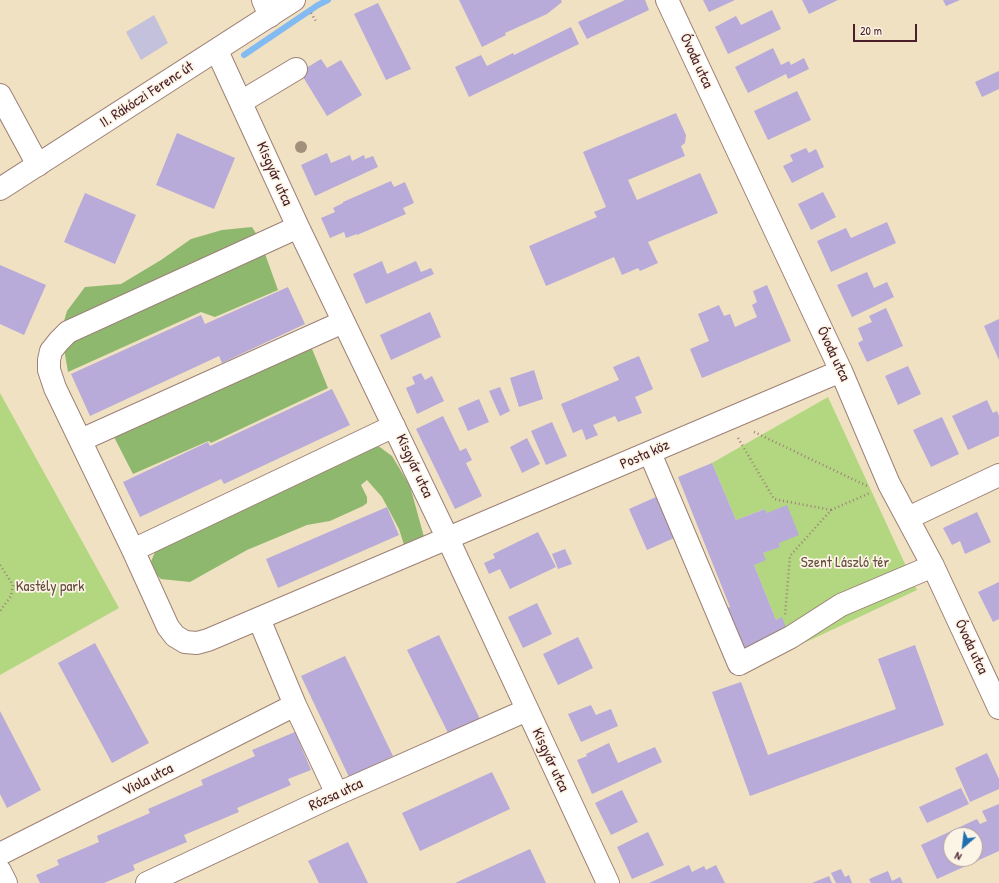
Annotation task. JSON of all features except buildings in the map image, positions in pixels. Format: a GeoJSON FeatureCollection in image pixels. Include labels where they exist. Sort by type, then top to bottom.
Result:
{"type":"FeatureCollection","features":[{"type":"Feature","properties":{"kind":"street","name":"II. Rákóczi Ferenc út"},"geometry":{"type":"LineString","coordinates":[[0,189],[217,51],[266,8],[294,0]]}},
{"type":"Feature","properties":{"kind":"street","name":"Óvoda utca"},"geometry":{"type":"LineString","coordinates":[[667,0],[841,371],[882,487],[908,518],[933,566],[999,708]]}},
{"type":"Feature","properties":{"kind":"street","name":"Kisgyár utca"},"geometry":{"type":"LineString","coordinates":[[217,51],[298,227],[448,539],[608,883]]}},
{"type":"Feature","properties":{"kind":"street"},"geometry":{"type":"LineString","coordinates":[[241,102],[296,69]]}},
{"type":"Feature","properties":{"kind":"street"},"geometry":{"type":"LineString","coordinates":[[0,95],[38,165]]}},
{"type":"Feature","properties":{"kind":"street","name":"Posta köz"},"geometry":{"type":"LineString","coordinates":[[298,227],[68,332],[51,351],[49,370],[55,388],[168,626],[180,640],[191,643],[203,642],[259,619],[841,371]]}},
{"type":"Feature","properties":{"kind":"street"},"geometry":{"type":"LineString","coordinates":[[81,440],[343,322]]}},
{"type":"Feature","properties":{"kind":"street"},"geometry":{"type":"LineString","coordinates":[[133,550],[394,426]]}},
{"type":"Feature","properties":{"kind":"street"},"geometry":{"type":"LineString","coordinates":[[650,453],[739,664],[791,637],[841,606],[933,566]]}},
{"type":"Feature","properties":{"kind":"street"},"geometry":{"type":"LineString","coordinates":[[908,518],[999,475]]}},
{"type":"Feature","properties":{"kind":"street"},"geometry":{"type":"LineString","coordinates":[[259,619],[295,705],[337,794]]}},
{"type":"Feature","properties":{"kind":"street","name":"Viola utca"},"geometry":{"type":"LineString","coordinates":[[0,854],[295,705]]}},
{"type":"Feature","properties":{"kind":"street","name":"Rózsa utca"},"geometry":{"type":"LineString","coordinates":[[147,883],[337,794],[527,710]]}},
{"type":"Feature","properties":{"kind":"street"},"geometry":{"type":"LineString","coordinates":[[0,871],[6,883]]}},
{"type":"Feature","properties":{"kind":"path"},"geometry":{"type":"LineString","coordinates":[[313,17],[317,23]]}},
{"type":"Feature","properties":{"kind":"path"},"geometry":{"type":"LineString","coordinates":[[726,419],[882,487]]}},
{"type":"Feature","properties":{"kind":"path"},"geometry":{"type":"LineString","coordinates":[[726,419],[774,498],[831,510]]}},
{"type":"Feature","properties":{"kind":"path"},"geometry":{"type":"LineString","coordinates":[[791,637],[785,615],[790,556],[831,510],[882,487]]}},
{"type":"Feature","properties":{"kind":"path"},"geometry":{"type":"LineString","coordinates":[[0,564],[13,586],[11,596],[0,611]]}},
{"type":"Feature","properties":{"kind":"shaded area"},"geometry":{"type":"Polygon","coordinates":[[[154,15],[168,43],[141,60],[126,32],[154,15]]]}},
{"type":"Feature","properties":{"kind":"green space"},"geometry":{"type":"Polygon","coordinates":[[[252,227],[260,240],[278,290],[215,317],[201,312],[68,372],[61,331],[67,311],[85,287],[121,284],[161,260],[191,239],[222,230],[252,227]]]}},
{"type":"Feature","properties":{"kind":"green space"},"geometry":{"type":"Polygon","coordinates":[[[310,344],[328,388],[211,443],[209,441],[206,442],[133,474],[113,435],[310,344]]]}},
{"type":"Feature","properties":{"kind":"green space","name":"Kastély park"},"geometry":{"type":"Polygon","coordinates":[[[0,393],[119,608],[0,675],[0,393]]]}},
{"type":"Feature","properties":{"kind":"green space","name":"Szent László tér"},"geometry":{"type":"Polygon","coordinates":[[[828,397],[917,590],[789,650],[782,618],[776,620],[754,565],[763,553],[780,546],[765,509],[736,520],[712,463],[828,397]]]}},
{"type":"Feature","properties":{"kind":"green space"},"geometry":{"type":"Polygon","coordinates":[[[377,445],[392,456],[410,486],[424,537],[405,548],[399,529],[382,497],[367,480],[361,485],[367,497],[367,503],[363,506],[330,521],[307,525],[247,550],[190,582],[161,579],[149,567],[156,549],[314,475],[348,461],[361,449],[377,445]]]}},
{"type":"Feature","properties":{"kind":"waterway"},"geometry":{"type":"LineString","coordinates":[[244,55],[318,5],[328,0]]}}]}
